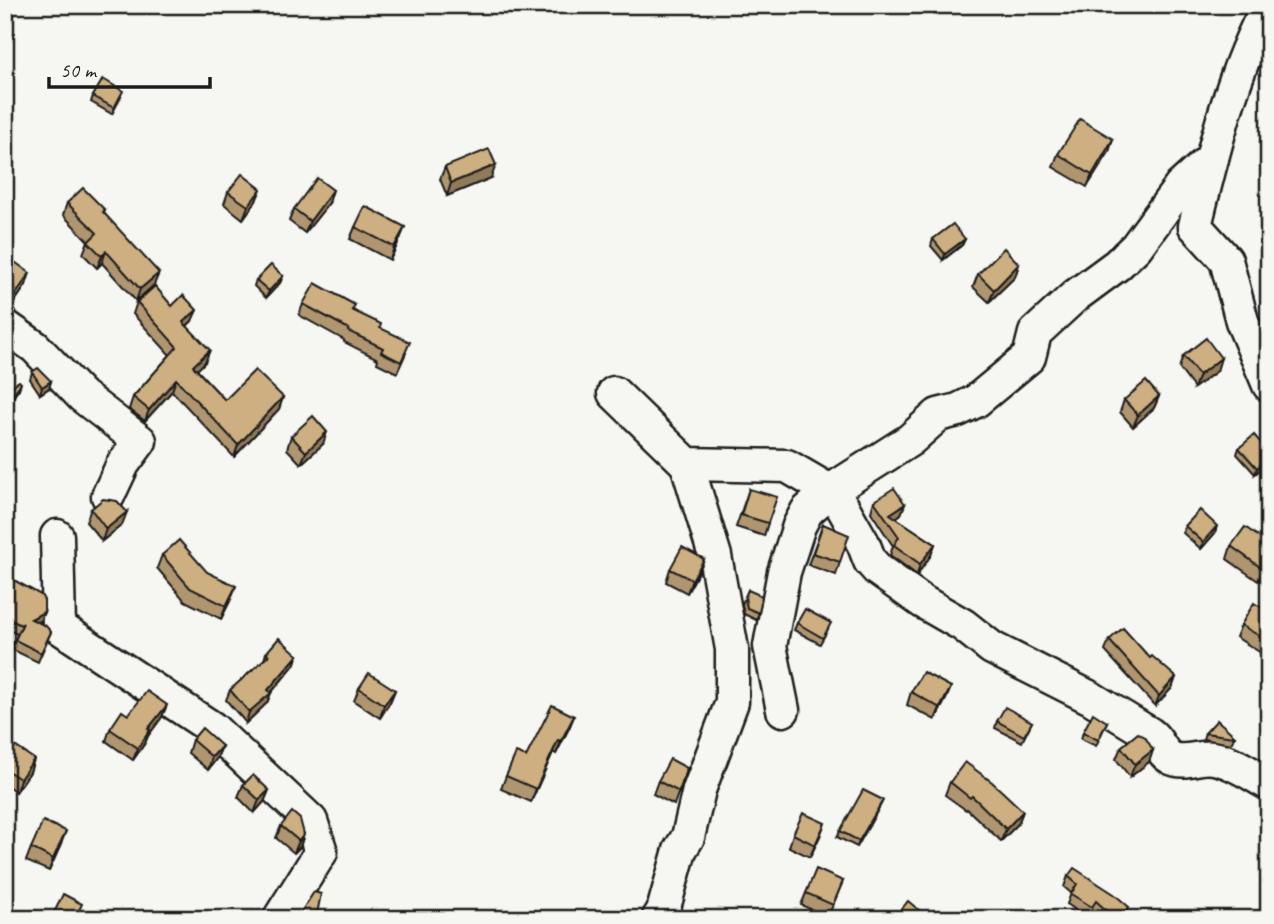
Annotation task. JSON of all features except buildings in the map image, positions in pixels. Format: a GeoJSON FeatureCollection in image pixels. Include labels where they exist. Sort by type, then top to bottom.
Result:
{"type":"FeatureCollection","features":[{"type":"Feature","properties":{"kind":"street"},"geometry":{"type":"LineString","coordinates":[[1195,226],[1212,158],[1250,43],[1269,5]]}},
{"type":"Feature","properties":{"kind":"street"},"geometry":{"type":"LineString","coordinates":[[783,710],[770,646],[784,572],[799,526],[807,511],[830,491],[910,440],[938,415],[958,410],[976,401],[1029,357],[1035,333],[1075,296],[1117,265],[1136,247],[1181,186],[1212,158]]}},
{"type":"Feature","properties":{"kind":"street"},"geometry":{"type":"LineString","coordinates":[[1181,186],[1195,226],[1226,260],[1242,321],[1269,385]]}},
{"type":"Feature","properties":{"kind":"street"},"geometry":{"type":"LineString","coordinates":[[5,326],[35,347],[82,397],[140,442],[123,464],[108,496]]}},
{"type":"Feature","properties":{"kind":"street"},"geometry":{"type":"LineString","coordinates":[[614,393],[687,464],[715,556],[732,649],[732,702],[699,790],[688,837],[680,850],[663,911],[658,919]]}},
{"type":"Feature","properties":{"kind":"street"},"geometry":{"type":"LineString","coordinates":[[687,464],[787,466],[830,491],[842,506],[870,561],[878,570],[992,648],[1091,698],[1157,738],[1165,754],[1171,758],[1185,762],[1211,757],[1226,761],[1269,784]]}},
{"type":"Feature","properties":{"kind":"street"},"geometry":{"type":"LineString","coordinates":[[57,536],[59,627],[212,727],[312,821],[321,852],[279,919]]}}]}
